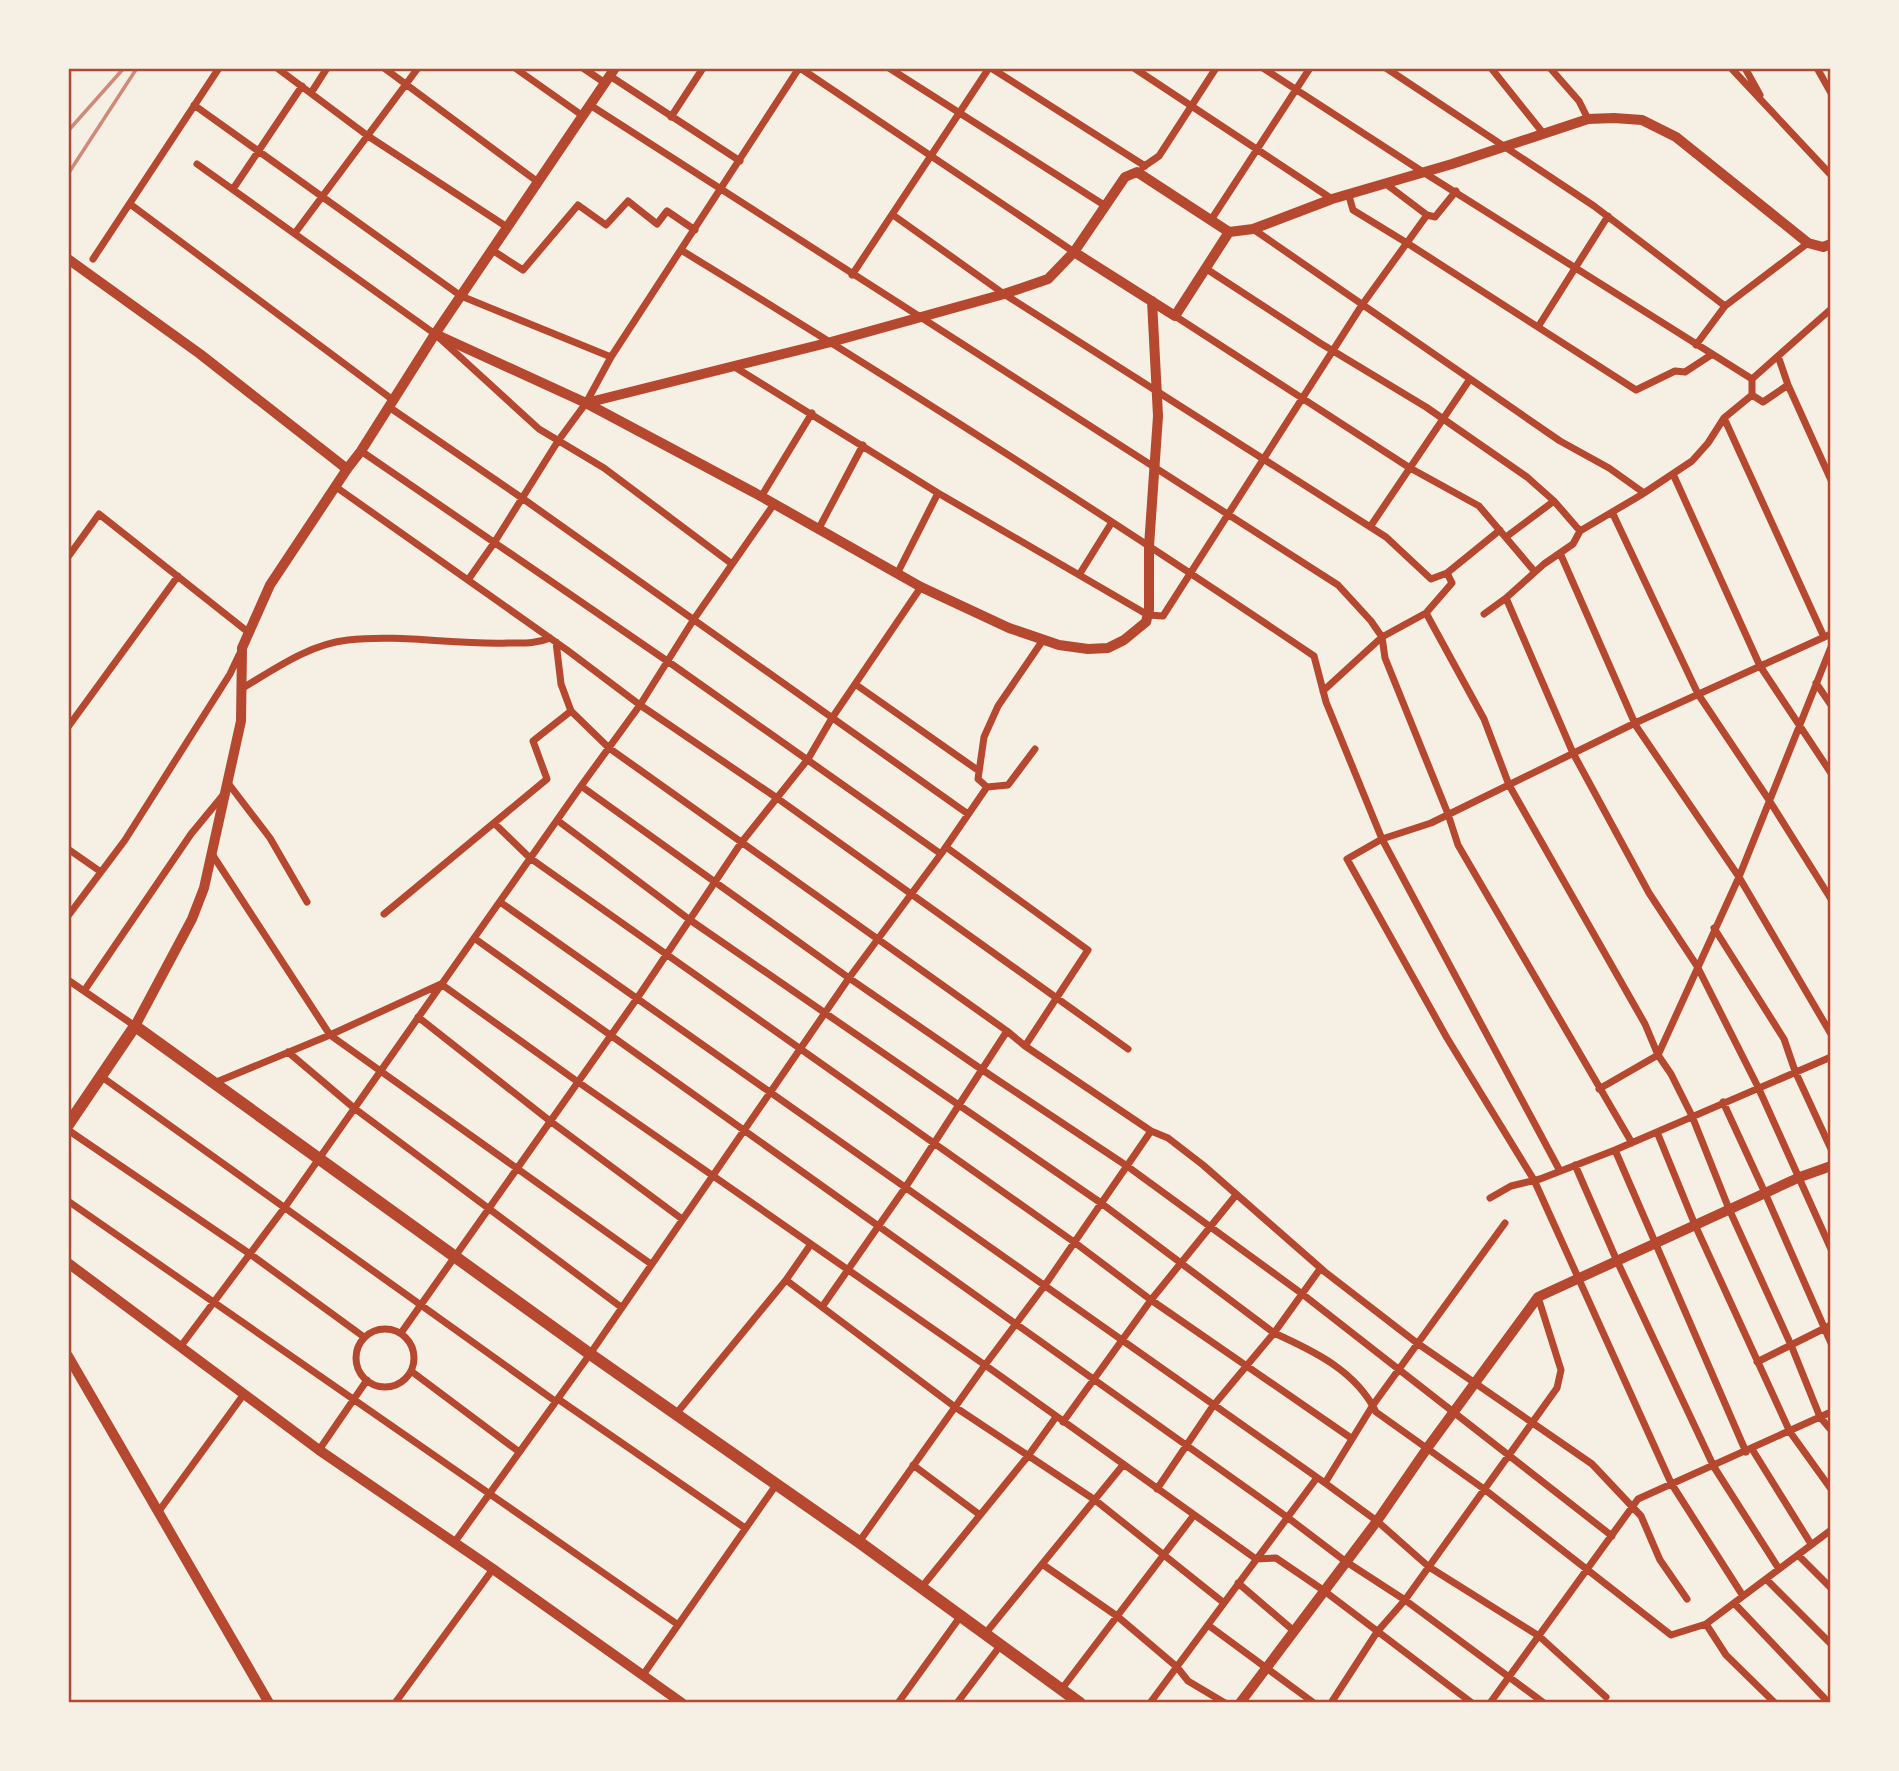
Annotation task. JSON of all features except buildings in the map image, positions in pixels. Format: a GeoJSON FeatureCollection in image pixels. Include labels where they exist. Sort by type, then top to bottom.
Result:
{"type":"FeatureCollection","features":[{"type":"Feature","properties":{"kind":"main road"},"geometry":{"type":"LineString","coordinates":[[68,1127],[135,1026],[192,919],[204,888],[242,721],[242,648],[270,585],[361,451],[435,334],[610,76]]}},
{"type":"Feature","properties":{"kind":"main road"},"geometry":{"type":"LineString","coordinates":[[135,1026],[590,1354],[859,1542],[1080,1703]]}},
{"type":"Feature","properties":{"kind":"street"},"geometry":{"type":"LineString","coordinates":[[93,259],[219,68]]}},
{"type":"Feature","properties":{"kind":"street"},"geometry":{"type":"LineString","coordinates":[[277,68],[368,136],[508,227]]}},
{"type":"Feature","properties":{"kind":"street"},"geometry":{"type":"LineString","coordinates":[[311,93],[327,68]]}},
{"type":"Feature","properties":{"kind":"street"},"geometry":{"type":"LineString","coordinates":[[384,68],[538,182]]}},
{"type":"Feature","properties":{"kind":"street"},"geometry":{"type":"LineString","coordinates":[[295,233],[418,68]]}},
{"type":"Feature","properties":{"kind":"street"},"geometry":{"type":"LineString","coordinates":[[515,68],[583,116]]}},
{"type":"Feature","properties":{"kind":"street"},"geometry":{"type":"LineString","coordinates":[[583,68],[610,76],[740,161]]}},
{"type":"Feature","properties":{"kind":"street"},"geometry":{"type":"LineString","coordinates":[[671,117],[703,68]]}},
{"type":"Feature","properties":{"kind":"street"},"geometry":{"type":"LineString","coordinates":[[468,580],[558,440],[586,403],[611,358],[799,68],[1074,252],[1410,468],[1479,506],[1535,572]]}},
{"type":"Feature","properties":{"kind":"street"},"geometry":{"type":"LineString","coordinates":[[889,68],[1104,205]]}},
{"type":"Feature","properties":{"kind":"street"},"geometry":{"type":"LineString","coordinates":[[852,275],[990,68],[1141,169],[1229,232],[1253,229],[1332,199],[1423,173],[1588,119],[1642,120],[1676,137],[1808,243],[1824,247],[1831,244]]}},
{"type":"Feature","properties":{"kind":"street"},"geometry":{"type":"LineString","coordinates":[[1134,68],[1332,199]]}},
{"type":"Feature","properties":{"kind":"street"},"geometry":{"type":"LineString","coordinates":[[586,403],[831,342],[1004,294],[1048,279],[1074,252],[1125,177],[1159,156],[1216,68]]}},
{"type":"Feature","properties":{"kind":"street"},"geometry":{"type":"LineString","coordinates":[[1263,68],[1423,173],[1456,191],[1710,355],[1752,379]]}},
{"type":"Feature","properties":{"kind":"street"},"geometry":{"type":"LineString","coordinates":[[1211,220],[1310,68]]}},
{"type":"Feature","properties":{"kind":"street"},"geometry":{"type":"LineString","coordinates":[[1387,68],[1608,216],[1724,306]]}},
{"type":"Feature","properties":{"kind":"street"},"geometry":{"type":"LineString","coordinates":[[1491,68],[1543,133]]}},
{"type":"Feature","properties":{"kind":"street"},"geometry":{"type":"LineString","coordinates":[[1550,68],[1579,101],[1588,119]]}},
{"type":"Feature","properties":{"kind":"street"},"geometry":{"type":"LineString","coordinates":[[1731,68],[1831,175]]}},
{"type":"Feature","properties":{"kind":"street"},"geometry":{"type":"LineString","coordinates":[[1745,68],[1765,104]]}},
{"type":"Feature","properties":{"kind":"street"},"geometry":{"type":"LineString","coordinates":[[1817,68],[1831,93]]}},
{"type":"Feature","properties":{"kind":"street"},"geometry":{"type":"LineString","coordinates":[[233,189],[302,86]]}},
{"type":"Feature","properties":{"kind":"street"},"geometry":{"type":"LineString","coordinates":[[194,105],[461,296],[611,358]]}},
{"type":"Feature","properties":{"kind":"street"},"geometry":{"type":"LineString","coordinates":[[590,105],[720,191],[1338,585],[1382,636],[1385,659],[1458,845],[1632,1143]]}},
{"type":"Feature","properties":{"kind":"street"},"geometry":{"type":"LineString","coordinates":[[197,164],[435,334],[539,429],[604,468],[732,564]]}},
{"type":"Feature","properties":{"kind":"street"},"geometry":{"type":"LineString","coordinates":[[1387,184],[1427,215],[1435,217],[1456,191]]}},
{"type":"Feature","properties":{"kind":"street"},"geometry":{"type":"LineString","coordinates":[[1349,196],[1353,210],[1636,390],[1675,371],[1685,372],[1710,355]]}},
{"type":"Feature","properties":{"kind":"street"},"geometry":{"type":"LineString","coordinates":[[492,250],[523,270],[578,205],[606,225],[628,201],[657,225],[667,211],[695,230]]}},
{"type":"Feature","properties":{"kind":"street"},"geometry":{"type":"LineString","coordinates":[[130,204],[391,403],[968,814]]}},
{"type":"Feature","properties":{"kind":"street"},"geometry":{"type":"LineString","coordinates":[[893,215],[1004,294],[1386,537],[1432,579],[1447,573],[1500,530]]}},
{"type":"Feature","properties":{"kind":"street"},"geometry":{"type":"LineString","coordinates":[[733,365],[938,492],[1147,615],[1163,616],[1362,305],[1427,215]]}},
{"type":"Feature","properties":{"kind":"street"},"geometry":{"type":"LineString","coordinates":[[1538,327],[1608,216]]}},
{"type":"Feature","properties":{"kind":"street"},"geometry":{"type":"LineString","coordinates":[[1253,229],[1560,441],[1609,468],[1644,493]]}},
{"type":"Feature","properties":{"kind":"street"},"geometry":{"type":"LineString","coordinates":[[1175,316],[1229,232]]}},
{"type":"Feature","properties":{"kind":"street"},"geometry":{"type":"LineString","coordinates":[[1696,345],[1724,306],[1808,243]]}},
{"type":"Feature","properties":{"kind":"street"},"geometry":{"type":"LineString","coordinates":[[681,250],[831,342],[1112,522],[1314,656],[1323,691],[1382,839],[1560,1171]]}},
{"type":"Feature","properties":{"kind":"street"},"geometry":{"type":"LineString","coordinates":[[68,259],[136,306],[347,468]]}},
{"type":"Feature","properties":{"kind":"street"},"geometry":{"type":"LineString","coordinates":[[1205,268],[1443,418],[1528,477],[1580,531]]}},
{"type":"Feature","properties":{"kind":"street"},"geometry":{"type":"LineString","coordinates":[[435,334],[586,403],[921,587],[1009,628],[1059,645],[1088,649],[1108,648],[1136,632],[1146,622],[1158,416],[1152,301]]}},
{"type":"Feature","properties":{"kind":"street"},"geometry":{"type":"LineString","coordinates":[[1752,395],[1752,379],[1830,313]]}},
{"type":"Feature","properties":{"kind":"street"},"geometry":{"type":"LineString","coordinates":[[1778,356],[1788,386],[1831,480]]}},
{"type":"Feature","properties":{"kind":"street"},"geometry":{"type":"LineString","coordinates":[[1370,527],[1470,379]]}},
{"type":"Feature","properties":{"kind":"street"},"geometry":{"type":"LineString","coordinates":[[1752,395],[1763,402],[1788,386]]}},
{"type":"Feature","properties":{"kind":"street"},"geometry":{"type":"LineString","coordinates":[[1484,614],[1573,544],[1580,531],[1692,461],[1724,418],[1752,395]]}},
{"type":"Feature","properties":{"kind":"street"},"geometry":{"type":"LineString","coordinates":[[761,497],[812,414]]}},
{"type":"Feature","properties":{"kind":"street"},"geometry":{"type":"LineString","coordinates":[[1724,418],[1827,636],[1635,723],[1432,823],[1382,839],[1347,859],[1447,1038],[1534,1180],[1671,1483],[1743,1596]]}},
{"type":"Feature","properties":{"kind":"street"},"geometry":{"type":"LineString","coordinates":[[818,530],[863,445]]}},
{"type":"Feature","properties":{"kind":"street"},"geometry":{"type":"LineString","coordinates":[[361,451],[941,854]]}},
{"type":"Feature","properties":{"kind":"street"},"geometry":{"type":"LineString","coordinates":[[1673,474],[1760,666],[1831,773]]}},
{"type":"Feature","properties":{"kind":"street"},"geometry":{"type":"LineString","coordinates":[[336,487],[1128,1049]]}},
{"type":"Feature","properties":{"kind":"street"},"geometry":{"type":"LineString","coordinates":[[897,574],[938,492]]}},
{"type":"Feature","properties":{"kind":"street"},"geometry":{"type":"LineString","coordinates":[[1506,537],[1554,501]]}},
{"type":"Feature","properties":{"kind":"street"},"geometry":{"type":"LineString","coordinates":[[181,1346],[320,1159],[640,705],[694,620],[774,504]]}},
{"type":"Feature","properties":{"kind":"street"},"geometry":{"type":"LineString","coordinates":[[1612,512],[1698,694],[1831,899]]}},
{"type":"Feature","properties":{"kind":"street"},"geometry":{"type":"LineString","coordinates":[[68,558],[99,514],[248,632]]}},
{"type":"Feature","properties":{"kind":"street"},"geometry":{"type":"LineString","coordinates":[[1079,575],[1112,522]]}},
{"type":"Feature","properties":{"kind":"street"},"geometry":{"type":"LineString","coordinates":[[1560,553],[1635,723],[1739,877],[1831,1034]]}},
{"type":"Feature","properties":{"kind":"street"},"geometry":{"type":"LineString","coordinates":[[1323,691],[1382,636],[1426,613],[1452,583],[1447,573]]}},
{"type":"Feature","properties":{"kind":"street"},"geometry":{"type":"LineString","coordinates":[[68,727],[178,576]]}},
{"type":"Feature","properties":{"kind":"street"},"geometry":{"type":"LineString","coordinates":[[401,1333],[638,997],[741,843],[808,760],[832,718],[921,587]]}},
{"type":"Feature","properties":{"kind":"street"},"geometry":{"type":"LineString","coordinates":[[1506,598],[1573,753],[1649,893],[1697,966],[1758,1087],[1831,1249]]}},
{"type":"Feature","properties":{"kind":"street"},"geometry":{"type":"LineString","coordinates":[[1426,613],[1484,719],[1509,785],[1645,1024],[1658,1055],[1671,1074],[1692,1116],[1729,1209],[1791,1345],[1820,1417],[1831,1430]]}},
{"type":"Feature","properties":{"kind":"street"},"geometry":{"type":"LineString","coordinates":[[240,690],[316,648],[345,640],[391,638],[489,644],[553,640]]}},
{"type":"Feature","properties":{"kind":"street"},"geometry":{"type":"LineString","coordinates":[[553,640],[561,684],[571,712],[609,748],[1025,1046],[1151,1131],[1168,1138],[1186,1151],[1321,1269],[1417,1343],[1592,1464],[1641,1516],[1660,1560],[1687,1599]]}},
{"type":"Feature","properties":{"kind":"street"},"geometry":{"type":"LineString","coordinates":[[987,788],[978,779],[984,737],[998,706],[1043,640]]}},
{"type":"Feature","properties":{"kind":"street"},"geometry":{"type":"LineString","coordinates":[[68,916],[125,840],[230,674],[242,648]]}},
{"type":"Feature","properties":{"kind":"street"},"geometry":{"type":"LineString","coordinates":[[1599,1089],[1658,1055],[1739,877],[1830,649]]}},
{"type":"Feature","properties":{"kind":"street"},"geometry":{"type":"LineString","coordinates":[[1816,683],[1831,705]]}},
{"type":"Feature","properties":{"kind":"street"},"geometry":{"type":"LineString","coordinates":[[855,684],[979,771]]}},
{"type":"Feature","properties":{"kind":"street"},"geometry":{"type":"LineString","coordinates":[[384,914],[547,779],[533,741],[571,712]]}},
{"type":"Feature","properties":{"kind":"street"},"geometry":{"type":"LineString","coordinates":[[454,1543],[590,1354],[849,978],[987,788],[1009,785],[1035,749]]}},
{"type":"Feature","properties":{"kind":"street"},"geometry":{"type":"LineString","coordinates":[[581,786],[849,978],[1127,1166],[1210,1226],[1301,1293],[1612,1536]]}},
{"type":"Feature","properties":{"kind":"street"},"geometry":{"type":"LineString","coordinates":[[84,991],[191,834],[228,787],[270,838],[307,902]]}},
{"type":"Feature","properties":{"kind":"street"},"geometry":{"type":"LineString","coordinates":[[557,820],[690,920],[1101,1203],[1274,1332],[1313,1350],[1357,1382],[1376,1412],[1484,1489],[1671,1635],[1706,1624],[1830,1532]]}},
{"type":"Feature","properties":{"kind":"street"},"geometry":{"type":"LineString","coordinates":[[494,823],[530,858],[1074,1242],[1151,1300],[1351,1438]]}},
{"type":"Feature","properties":{"kind":"street"},"geometry":{"type":"LineString","coordinates":[[946,847],[1088,950],[1025,1046]]}},
{"type":"Feature","properties":{"kind":"street"},"geometry":{"type":"LineString","coordinates":[[68,849],[101,872]]}},
{"type":"Feature","properties":{"kind":"street"},"geometry":{"type":"LineString","coordinates":[[212,854],[330,1035],[651,1264]]}},
{"type":"Feature","properties":{"kind":"street"},"geometry":{"type":"LineString","coordinates":[[500,902],[1325,1483],[1377,1521],[1429,1567],[1539,1636],[1606,1697]]}},
{"type":"Feature","properties":{"kind":"street"},"geometry":{"type":"LineString","coordinates":[[1714,928],[1784,1039],[1795,1071],[1831,1149]]}},
{"type":"Feature","properties":{"kind":"street"},"geometry":{"type":"LineString","coordinates":[[474,938],[1345,1561],[1405,1600],[1544,1703]]}},
{"type":"Feature","properties":{"kind":"street"},"geometry":{"type":"LineString","coordinates":[[68,980],[135,1026]]}},
{"type":"Feature","properties":{"kind":"street"},"geometry":{"type":"LineString","coordinates":[[214,1083],[330,1035],[441,984]]}},
{"type":"Feature","properties":{"kind":"street"},"geometry":{"type":"LineString","coordinates":[[441,984],[985,1365],[1255,1559],[1276,1558],[1323,1590],[1472,1703]]}},
{"type":"Feature","properties":{"kind":"street"},"geometry":{"type":"LineString","coordinates":[[418,1017],[550,1121],[682,1219]]}},
{"type":"Feature","properties":{"kind":"street"},"geometry":{"type":"LineString","coordinates":[[822,1307],[905,1188],[1007,1031]]}},
{"type":"Feature","properties":{"kind":"street"},"geometry":{"type":"LineString","coordinates":[[288,1052],[354,1108],[621,1307]]}},
{"type":"Feature","properties":{"kind":"street"},"geometry":{"type":"LineString","coordinates":[[1490,1198],[1511,1186],[1560,1171],[1632,1143],[1831,1057]]}},
{"type":"Feature","properties":{"kind":"street"},"geometry":{"type":"LineString","coordinates":[[102,1077],[557,1400],[745,1528]]}},
{"type":"Feature","properties":{"kind":"street"},"geometry":{"type":"LineString","coordinates":[[1723,1102],[1827,1327],[1831,1343]]}},
{"type":"Feature","properties":{"kind":"street"},"geometry":{"type":"LineString","coordinates":[[68,1127],[364,1337]]}},
{"type":"Feature","properties":{"kind":"street"},"geometry":{"type":"LineString","coordinates":[[859,1542],[1045,1285],[1151,1131]]}},
{"type":"Feature","properties":{"kind":"street"},"geometry":{"type":"LineString","coordinates":[[1657,1132],[1695,1225],[1790,1432],[1831,1489]]}},
{"type":"Feature","properties":{"kind":"street"},"geometry":{"type":"LineString","coordinates":[[1615,1150],[1749,1450],[1811,1544]]}},
{"type":"Feature","properties":{"kind":"street"},"geometry":{"type":"LineString","coordinates":[[1576,1165],[1617,1261],[1714,1466],[1779,1569]]}},
{"type":"Feature","properties":{"kind":"street"},"geometry":{"type":"LineString","coordinates":[[1240,1703],[1377,1521],[1538,1297],[1800,1177],[1831,1166]]}},
{"type":"Feature","properties":{"kind":"street"},"geometry":{"type":"LineString","coordinates":[[921,1589],[1093,1379],[1181,1261],[1236,1195]]}},
{"type":"Feature","properties":{"kind":"street"},"geometry":{"type":"LineString","coordinates":[[68,1201],[677,1624]]}},
{"type":"Feature","properties":{"kind":"street"},"geometry":{"type":"LineString","coordinates":[[1325,1483],[1373,1405],[1505,1223]]}},
{"type":"Feature","properties":{"kind":"street"},"geometry":{"type":"LineString","coordinates":[[676,1413],[786,1280],[811,1244]]}},
{"type":"Feature","properties":{"kind":"street"},"geometry":{"type":"LineString","coordinates":[[68,1263],[319,1450],[682,1703]]}},
{"type":"Feature","properties":{"kind":"street"},"geometry":{"type":"LineString","coordinates":[[1157,1489],[1213,1406],[1321,1269]]}},
{"type":"Feature","properties":{"kind":"street"},"geometry":{"type":"LineString","coordinates":[[786,1280],[955,1407],[1095,1500],[1224,1603]]}},
{"type":"Feature","properties":{"kind":"street"},"geometry":{"type":"LineString","coordinates":[[1331,1703],[1377,1633],[1405,1600],[1557,1388],[1561,1370],[1538,1297]]}},
{"type":"Feature","properties":{"kind":"street"},"geometry":{"type":"LineString","coordinates":[[1758,1362],[1827,1327]]}},
{"type":"Feature","properties":{"kind":"street"},"geometry":{"type":"LineString","coordinates":[[382,1329],[401,1333],[409,1340],[413,1349],[415,1359],[411,1371],[393,1386],[375,1385],[361,1373],[356,1355],[364,1337],[382,1329]]}},
{"type":"Feature","properties":{"kind":"street"},"geometry":{"type":"LineString","coordinates":[[68,1356],[269,1703]]}},
{"type":"Feature","properties":{"kind":"street"},"geometry":{"type":"LineString","coordinates":[[411,1371],[518,1451]]}},
{"type":"Feature","properties":{"kind":"street"},"geometry":{"type":"LineString","coordinates":[[319,1450],[367,1380]]}},
{"type":"Feature","properties":{"kind":"street"},"geometry":{"type":"LineString","coordinates":[[159,1511],[244,1394]]}},
{"type":"Feature","properties":{"kind":"street"},"geometry":{"type":"LineString","coordinates":[[1490,1703],[1638,1499],[1831,1412]]}},
{"type":"Feature","properties":{"kind":"street"},"geometry":{"type":"LineString","coordinates":[[914,1465],[980,1515]]}},
{"type":"Feature","properties":{"kind":"street"},"geometry":{"type":"LineString","coordinates":[[984,1634],[1123,1465]]}},
{"type":"Feature","properties":{"kind":"street"},"geometry":{"type":"LineString","coordinates":[[1150,1703],[1316,1479]]}},
{"type":"Feature","properties":{"kind":"street"},"geometry":{"type":"LineString","coordinates":[[643,1675],[776,1485]]}},
{"type":"Feature","properties":{"kind":"street"},"geometry":{"type":"LineString","coordinates":[[1062,1690],[1194,1515]]}},
{"type":"Feature","properties":{"kind":"street"},"geometry":{"type":"LineString","coordinates":[[1798,1555],[1831,1588]]}},
{"type":"Feature","properties":{"kind":"street"},"geometry":{"type":"LineString","coordinates":[[1042,1564],[1117,1616],[1177,1667],[1188,1681],[1225,1703]]}},
{"type":"Feature","properties":{"kind":"street"},"geometry":{"type":"LineString","coordinates":[[395,1703],[493,1569]]}},
{"type":"Feature","properties":{"kind":"street"},"geometry":{"type":"LineString","coordinates":[[1766,1579],[1831,1644]]}},
{"type":"Feature","properties":{"kind":"street"},"geometry":{"type":"LineString","coordinates":[[1238,1583],[1294,1630]]}},
{"type":"Feature","properties":{"kind":"street"},"geometry":{"type":"LineString","coordinates":[[1734,1603],[1829,1703]]}},
{"type":"Feature","properties":{"kind":"street"},"geometry":{"type":"LineString","coordinates":[[898,1703],[960,1617]]}},
{"type":"Feature","properties":{"kind":"street"},"geometry":{"type":"LineString","coordinates":[[1706,1624],[1726,1655],[1775,1703]]}},
{"type":"Feature","properties":{"kind":"street"},"geometry":{"type":"LineString","coordinates":[[1208,1625],[1314,1703]]}},
{"type":"Feature","properties":{"kind":"street"},"geometry":{"type":"LineString","coordinates":[[957,1703],[1000,1646]]}},
{"type":"Feature","properties":{"kind":"railway"},"geometry":{"type":"LineString","coordinates":[[68,131],[124,68]]}},
{"type":"Feature","properties":{"kind":"railway"},"geometry":{"type":"LineString","coordinates":[[68,174],[137,68]]}}]}
